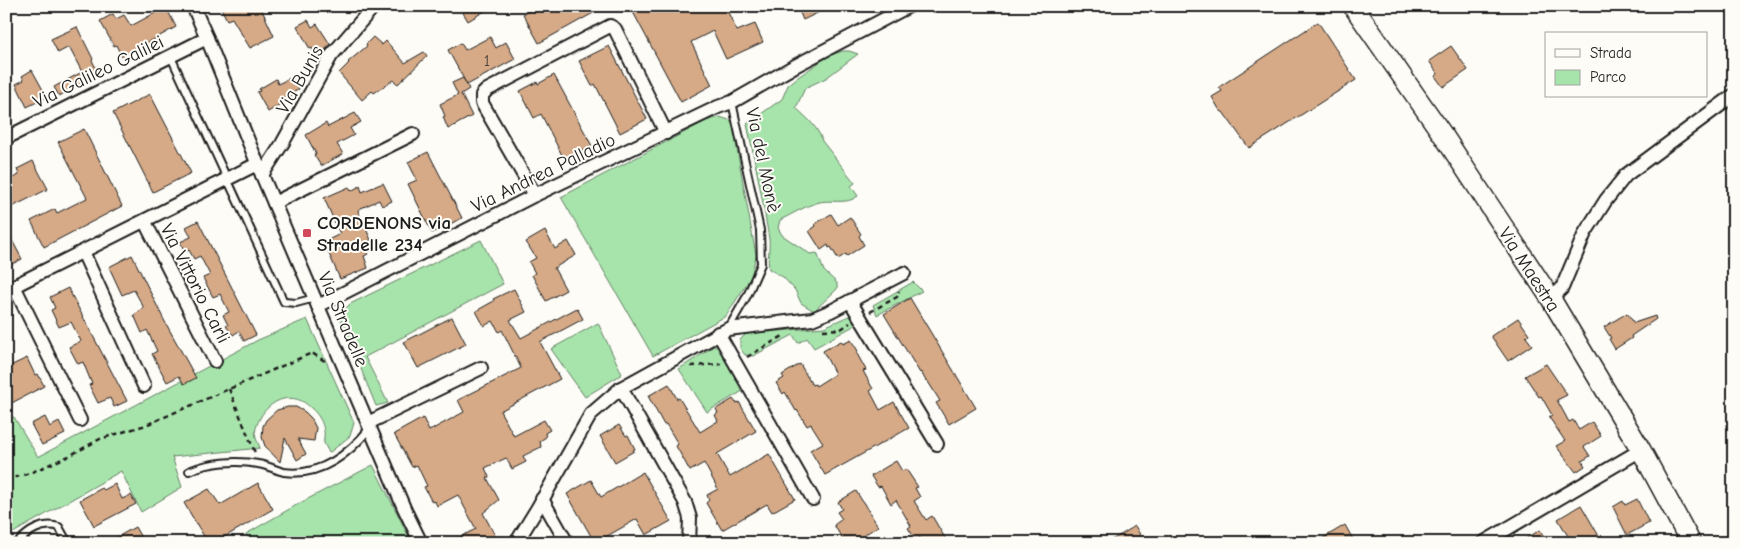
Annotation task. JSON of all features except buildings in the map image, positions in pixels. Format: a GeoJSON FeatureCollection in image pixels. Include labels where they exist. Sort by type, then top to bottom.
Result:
{"type":"FeatureCollection","features":[{"type":"Feature","properties":{"kind":"main road","name":"Via Maestra"},"geometry":{"type":"LineString","coordinates":[[1353,6],[1439,130],[1550,299],[1641,450],[1691,543]]}},
{"type":"Feature","properties":{"kind":"street","name":"Via Stradelle"},"geometry":{"type":"LineString","coordinates":[[193,6],[316,302],[404,508],[421,543]]}},
{"type":"Feature","properties":{"kind":"street","name":"Via Bunis"},"geometry":{"type":"LineString","coordinates":[[260,170],[282,144],[331,56],[374,6]]}},
{"type":"Feature","properties":{"kind":"street","name":"Via del Monè"},"geometry":{"type":"LineString","coordinates":[[732,102],[793,66],[910,6]]}},
{"type":"Feature","properties":{"kind":"street"},"geometry":{"type":"LineString","coordinates":[[535,195],[482,103],[482,95],[486,90],[610,26],[615,29],[666,133]]}},
{"type":"Feature","properties":{"kind":"street","name":"Via Galileo Galilei"},"geometry":{"type":"LineString","coordinates":[[6,138],[207,38]]}},
{"type":"Feature","properties":{"kind":"street"},"geometry":{"type":"LineString","coordinates":[[1550,299],[1562,288],[1585,233],[1606,200],[1626,176],[1734,95]]}},
{"type":"Feature","properties":{"kind":"street","name":"Via Andrea Palladio"},"geometry":{"type":"LineString","coordinates":[[316,302],[718,107],[732,102]]}},
{"type":"Feature","properties":{"kind":"street"},"geometry":{"type":"LineString","coordinates":[[274,203],[413,134]]}},
{"type":"Feature","properties":{"kind":"street","name":"Via Vittorio Carli"},"geometry":{"type":"LineString","coordinates":[[80,420],[14,286],[227,180],[260,170]]}},
{"type":"Feature","properties":{"kind":"street","name":"Via Vittorio Carli"},"geometry":{"type":"LineString","coordinates":[[144,222],[215,361]]}},
{"type":"Feature","properties":{"kind":"street"},"geometry":{"type":"LineString","coordinates":[[83,252],[144,386]]}},
{"type":"Feature","properties":{"kind":"street","name":"Via del Monè"},"geometry":{"type":"LineString","coordinates":[[516,543],[591,414],[621,388],[723,331],[812,319],[904,273]]}},
{"type":"Feature","properties":{"kind":"street"},"geometry":{"type":"LineString","coordinates":[[850,301],[937,444]]}},
{"type":"Feature","properties":{"kind":"street"},"geometry":{"type":"LineString","coordinates":[[723,331],[813,499]]}},
{"type":"Feature","properties":{"kind":"street"},"geometry":{"type":"LineString","coordinates":[[369,426],[481,368]]}},
{"type":"Feature","properties":{"kind":"street"},"geometry":{"type":"LineString","coordinates":[[621,388],[685,502],[690,518],[689,543]]}},
{"type":"Feature","properties":{"kind":"street"},"geometry":{"type":"LineString","coordinates":[[1483,543],[1641,450]]}},
{"type":"Feature","properties":{"kind":"street"},"geometry":{"type":"LineString","coordinates":[[542,499],[567,543]]}},
{"type":"Feature","properties":{"kind":"lane"},"geometry":{"type":"LineString","coordinates":[[170,56],[284,302],[316,302]]}},
{"type":"Feature","properties":{"kind":"lane","name":"Via del Monè"},"geometry":{"type":"LineString","coordinates":[[723,331],[748,296],[761,264],[760,230],[732,102]]}},
{"type":"Feature","properties":{"kind":"lane"},"geometry":{"type":"LineString","coordinates":[[189,471],[201,466],[221,464],[260,464],[284,472],[305,472],[322,468],[346,454],[369,426]]}},
{"type":"Feature","properties":{"kind":"lane"},"geometry":{"type":"LineString","coordinates":[[17,543],[28,532],[48,524],[59,527],[68,543]]}},
{"type":"Feature","properties":{"kind":"path"},"geometry":{"type":"LineString","coordinates":[[6,480],[30,473],[61,460],[100,439],[146,425],[312,353],[331,365],[342,363]]}},
{"type":"Feature","properties":{"kind":"path"},"geometry":{"type":"LineString","coordinates":[[229,389],[260,464]]}},
{"type":"Feature","properties":{"kind":"green space"},"geometry":{"type":"Polygon","coordinates":[[[843,51],[858,54],[826,78],[805,88],[796,108],[815,127],[822,141],[855,183],[851,186],[858,196],[848,201],[821,202],[811,205],[780,220],[778,228],[782,235],[810,254],[817,253],[824,271],[837,283],[837,289],[814,311],[801,303],[795,290],[783,277],[769,269],[769,239],[747,124],[782,99],[788,85],[798,77],[830,55],[843,51]]]}},
{"type":"Feature","properties":{"kind":"green space"},"geometry":{"type":"Polygon","coordinates":[[[720,117],[732,121],[756,255],[751,277],[726,316],[653,356],[561,197],[706,121],[720,117]]]}},
{"type":"Feature","properties":{"kind":"green space"},"geometry":{"type":"Polygon","coordinates":[[[481,240],[503,284],[365,357],[388,403],[376,406],[339,315],[350,304],[481,240]]]}},
{"type":"Feature","properties":{"kind":"green space"},"geometry":{"type":"Polygon","coordinates":[[[913,282],[922,291],[877,315],[873,305],[913,282]]]}},
{"type":"Feature","properties":{"kind":"green space"},"geometry":{"type":"Polygon","coordinates":[[[851,315],[859,323],[814,348],[807,338],[798,343],[793,335],[753,356],[745,355],[740,348],[740,340],[746,334],[824,327],[851,315]]]}},
{"type":"Feature","properties":{"kind":"green space"},"geometry":{"type":"Polygon","coordinates":[[[307,319],[354,423],[350,436],[329,453],[324,443],[323,424],[316,413],[304,402],[297,399],[283,399],[264,411],[259,420],[255,432],[260,448],[172,457],[182,487],[141,512],[121,471],[6,537],[6,420],[14,417],[38,457],[258,340],[307,319]]]}},
{"type":"Feature","properties":{"kind":"green space"},"geometry":{"type":"Polygon","coordinates":[[[598,323],[622,374],[585,397],[551,349],[598,323]]]}},
{"type":"Feature","properties":{"kind":"green space"},"geometry":{"type":"Polygon","coordinates":[[[714,346],[719,346],[746,389],[707,412],[679,369],[714,346]]]}},
{"type":"Feature","properties":{"kind":"green space"},"geometry":{"type":"Polygon","coordinates":[[[373,465],[412,543],[251,543],[246,534],[373,465]]]}},
{"type":"Feature","properties":{"kind":"place","name":"CORDENONS via Stradelle 234"},"geometry":{"type":"Point","coordinates":[307,233]}}]}
